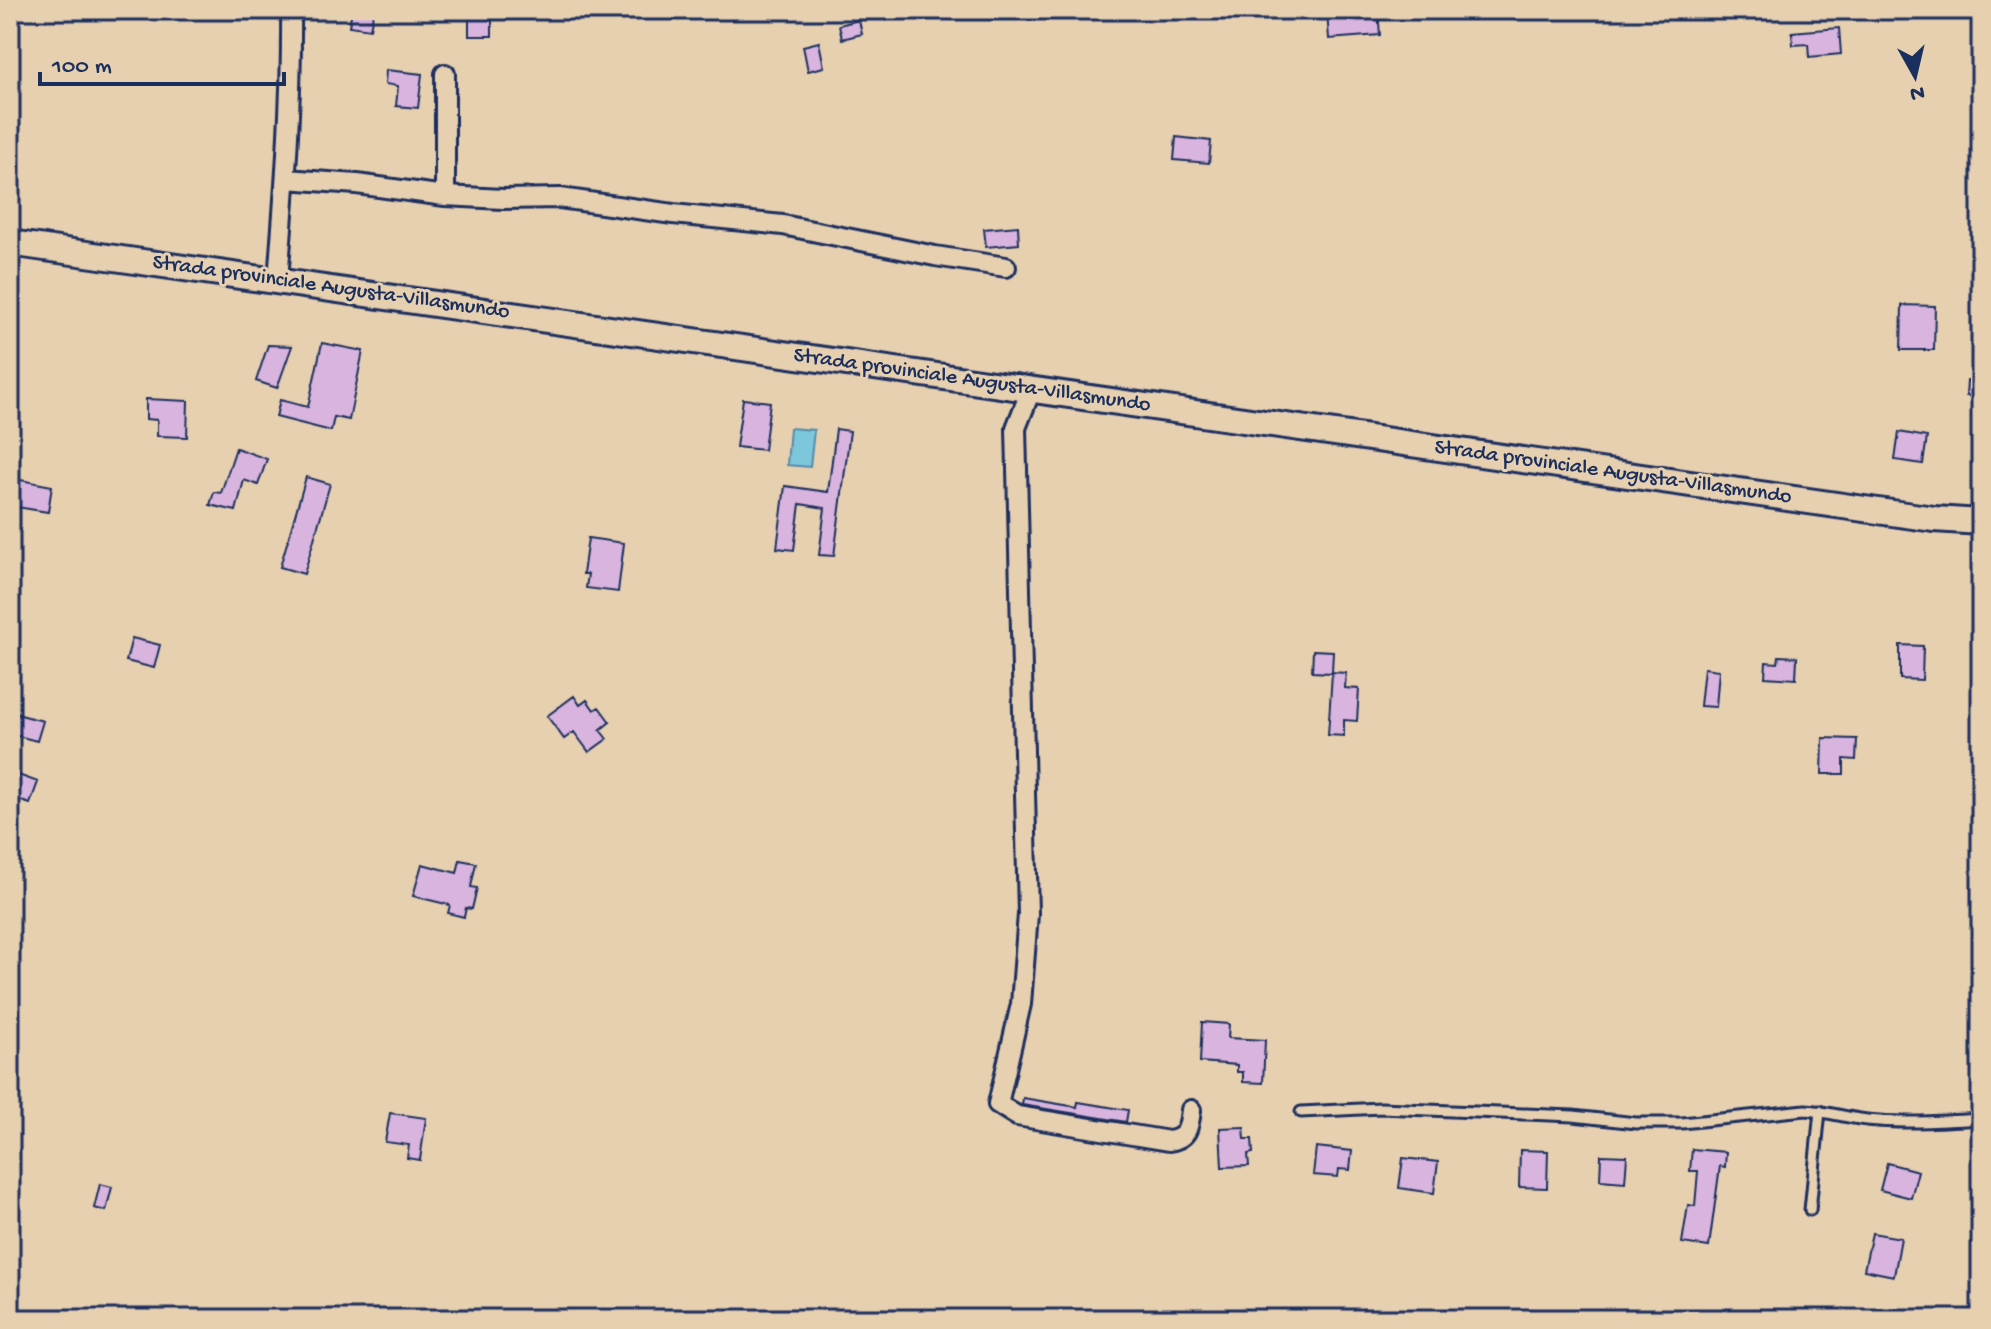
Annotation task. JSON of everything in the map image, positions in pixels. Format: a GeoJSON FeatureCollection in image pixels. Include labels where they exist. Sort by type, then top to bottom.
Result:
{"type":"FeatureCollection","features":[{"type":"Feature","properties":{"kind":"main road","name":"Strada provinciale Augusta-Villasmundo"},"geometry":{"type":"LineString","coordinates":[[10,243],[1934,519]]}},
{"type":"Feature","properties":{"kind":"main road"},"geometry":{"type":"LineString","coordinates":[[1934,519],[1981,522]]}},
{"type":"Feature","properties":{"kind":"main road"},"geometry":{"type":"LineString","coordinates":[[1934,519],[1981,530]]}},
{"type":"Feature","properties":{"kind":"street"},"geometry":{"type":"LineString","coordinates":[[278,280],[286,179],[291,10]]}},
{"type":"Feature","properties":{"kind":"street"},"geometry":{"type":"LineString","coordinates":[[445,74],[445,196]]}},
{"type":"Feature","properties":{"kind":"street"},"geometry":{"type":"LineString","coordinates":[[286,179],[357,184],[445,196],[560,198],[783,225],[1006,267]]}},
{"type":"Feature","properties":{"kind":"street"},"geometry":{"type":"LineString","coordinates":[[1031,390],[1016,428],[1028,914],[1021,1004],[998,1104],[1017,1116],[1169,1141],[1185,1135],[1191,1110]]}},
{"type":"Feature","properties":{"kind":"lane"},"geometry":{"type":"LineString","coordinates":[[1301,1112],[1381,1108],[1454,1110],[1573,1116],[1636,1123],[1682,1123],[1805,1110],[1867,1120],[1921,1122],[1981,1119]]}},
{"type":"Feature","properties":{"kind":"lane"},"geometry":{"type":"LineString","coordinates":[[1810,1210],[1820,1111]]}},
{"type":"Feature","properties":{"kind":"water"},"geometry":{"type":"Polygon","coordinates":[[[790,428],[814,430],[810,467],[787,465],[790,428]]]}},
{"type":"Feature","properties":{"kind":"building"},"geometry":{"type":"Polygon","coordinates":[[[352,10],[374,10],[370,29],[349,26],[352,10]]]}},
{"type":"Feature","properties":{"kind":"building"},"geometry":{"type":"Polygon","coordinates":[[[469,10],[492,10],[492,36],[469,36],[469,10]]]}},
{"type":"Feature","properties":{"kind":"building"},"geometry":{"type":"Polygon","coordinates":[[[1378,10],[1380,35],[1329,39],[1327,12],[1378,10]]]}},
{"type":"Feature","properties":{"kind":"building"},"geometry":{"type":"Polygon","coordinates":[[[859,20],[862,34],[842,39],[839,25],[859,20]]]}},
{"type":"Feature","properties":{"kind":"building"},"geometry":{"type":"Polygon","coordinates":[[[1839,28],[1841,54],[1809,57],[1808,44],[1793,45],[1792,32],[1839,28]]]}},
{"type":"Feature","properties":{"kind":"building"},"geometry":{"type":"Polygon","coordinates":[[[819,42],[824,67],[808,71],[803,46],[819,42]]]}},
{"type":"Feature","properties":{"kind":"building"},"geometry":{"type":"Polygon","coordinates":[[[386,70],[422,74],[418,108],[396,106],[398,86],[385,84],[386,70]]]}},
{"type":"Feature","properties":{"kind":"building"},"geometry":{"type":"Polygon","coordinates":[[[1176,137],[1211,141],[1209,163],[1174,160],[1176,137]]]}},
{"type":"Feature","properties":{"kind":"building"},"geometry":{"type":"Polygon","coordinates":[[[1018,226],[1019,244],[986,247],[984,229],[1018,226]]]}},
{"type":"Feature","properties":{"kind":"building"},"geometry":{"type":"Polygon","coordinates":[[[1902,305],[1935,306],[1934,350],[1901,350],[1902,305]]]}},
{"type":"Feature","properties":{"kind":"building"},"geometry":{"type":"Polygon","coordinates":[[[322,343],[363,351],[349,420],[334,417],[331,431],[276,417],[280,400],[308,407],[322,343]]]}},
{"type":"Feature","properties":{"kind":"building"},"geometry":{"type":"Polygon","coordinates":[[[268,345],[292,346],[277,388],[256,381],[268,345]]]}},
{"type":"Feature","properties":{"kind":"building"},"geometry":{"type":"Polygon","coordinates":[[[1967,381],[1981,382],[1981,398],[1966,396],[1967,381]]]}},
{"type":"Feature","properties":{"kind":"building"},"geometry":{"type":"Polygon","coordinates":[[[146,399],[188,401],[187,437],[157,436],[157,420],[146,419],[146,399]]]}},
{"type":"Feature","properties":{"kind":"building"},"geometry":{"type":"Polygon","coordinates":[[[743,399],[770,402],[764,450],[736,447],[743,399]]]}},
{"type":"Feature","properties":{"kind":"building"},"geometry":{"type":"Polygon","coordinates":[[[836,429],[850,431],[834,556],[819,555],[825,508],[800,504],[794,550],[777,548],[785,486],[828,492],[836,429]]]}},
{"type":"Feature","properties":{"kind":"building"},"geometry":{"type":"Polygon","coordinates":[[[1899,432],[1927,437],[1923,464],[1895,460],[1899,432]]]}},
{"type":"Feature","properties":{"kind":"building"},"geometry":{"type":"Polygon","coordinates":[[[236,448],[267,459],[258,485],[244,480],[236,511],[210,505],[214,492],[221,493],[236,448]]]}},
{"type":"Feature","properties":{"kind":"building"},"geometry":{"type":"Polygon","coordinates":[[[306,477],[330,484],[304,574],[280,567],[306,477]]]}},
{"type":"Feature","properties":{"kind":"building"},"geometry":{"type":"Polygon","coordinates":[[[10,478],[52,486],[48,512],[10,506],[10,478]]]}},
{"type":"Feature","properties":{"kind":"building"},"geometry":{"type":"Polygon","coordinates":[[[588,538],[624,543],[618,592],[586,588],[588,574],[583,574],[588,538]]]}},
{"type":"Feature","properties":{"kind":"building"},"geometry":{"type":"Polygon","coordinates":[[[132,638],[160,645],[154,668],[126,661],[132,638]]]}},
{"type":"Feature","properties":{"kind":"building"},"geometry":{"type":"Polygon","coordinates":[[[1900,645],[1923,646],[1922,680],[1900,679],[1900,645]]]}},
{"type":"Feature","properties":{"kind":"building"},"geometry":{"type":"Polygon","coordinates":[[[1313,650],[1333,651],[1332,672],[1346,673],[1345,688],[1359,689],[1357,721],[1344,720],[1344,736],[1328,735],[1332,673],[1312,672],[1313,650]]]}},
{"type":"Feature","properties":{"kind":"building"},"geometry":{"type":"Polygon","coordinates":[[[1779,656],[1797,657],[1796,679],[1765,677],[1766,662],[1778,663],[1779,656]]]}},
{"type":"Feature","properties":{"kind":"building"},"geometry":{"type":"Polygon","coordinates":[[[1704,668],[1719,670],[1716,707],[1700,706],[1704,668]]]}},
{"type":"Feature","properties":{"kind":"building"},"geometry":{"type":"Polygon","coordinates":[[[574,696],[580,705],[587,700],[594,710],[599,707],[610,722],[600,730],[607,739],[589,752],[574,732],[564,739],[547,716],[574,696]]]}},
{"type":"Feature","properties":{"kind":"building"},"geometry":{"type":"Polygon","coordinates":[[[13,713],[43,721],[37,741],[10,734],[13,713]]]}},
{"type":"Feature","properties":{"kind":"building"},"geometry":{"type":"Polygon","coordinates":[[[1823,738],[1857,739],[1856,760],[1844,759],[1844,774],[1822,774],[1823,738]]]}},
{"type":"Feature","properties":{"kind":"building"},"geometry":{"type":"Polygon","coordinates":[[[10,772],[38,782],[30,804],[10,797],[10,772]]]}},
{"type":"Feature","properties":{"kind":"building"},"geometry":{"type":"Polygon","coordinates":[[[460,860],[476,863],[471,887],[477,888],[472,909],[466,908],[464,917],[448,913],[450,905],[413,896],[422,864],[457,873],[460,860]]]}},
{"type":"Feature","properties":{"kind":"building"},"geometry":{"type":"Polygon","coordinates":[[[1202,1022],[1229,1024],[1228,1038],[1265,1040],[1263,1083],[1243,1082],[1243,1072],[1237,1072],[1237,1065],[1200,1062],[1202,1022]]]}},
{"type":"Feature","properties":{"kind":"building"},"geometry":{"type":"Polygon","coordinates":[[[1023,1098],[1077,1107],[1078,1102],[1128,1110],[1126,1122],[1022,1105],[1023,1098]]]}},
{"type":"Feature","properties":{"kind":"building"},"geometry":{"type":"Polygon","coordinates":[[[390,1113],[426,1118],[420,1160],[407,1158],[409,1145],[385,1142],[390,1113]]]}},
{"type":"Feature","properties":{"kind":"building"},"geometry":{"type":"Polygon","coordinates":[[[1244,1127],[1245,1139],[1252,1139],[1253,1153],[1248,1154],[1249,1166],[1222,1167],[1220,1128],[1244,1127]]]}},
{"type":"Feature","properties":{"kind":"building"},"geometry":{"type":"Polygon","coordinates":[[[1316,1147],[1352,1151],[1350,1170],[1339,1169],[1338,1177],[1313,1175],[1316,1147]]]}},
{"type":"Feature","properties":{"kind":"building"},"geometry":{"type":"Polygon","coordinates":[[[1692,1149],[1726,1152],[1725,1167],[1720,1166],[1709,1247],[1682,1243],[1688,1205],[1695,1206],[1698,1171],[1690,1171],[1692,1149]]]}},
{"type":"Feature","properties":{"kind":"building"},"geometry":{"type":"Polygon","coordinates":[[[1520,1150],[1548,1151],[1547,1188],[1519,1187],[1520,1150]]]}},
{"type":"Feature","properties":{"kind":"building"},"geometry":{"type":"Polygon","coordinates":[[[1601,1155],[1627,1156],[1625,1182],[1600,1180],[1601,1155]]]}},
{"type":"Feature","properties":{"kind":"building"},"geometry":{"type":"Polygon","coordinates":[[[1403,1158],[1438,1162],[1434,1193],[1399,1188],[1403,1158]]]}},
{"type":"Feature","properties":{"kind":"building"},"geometry":{"type":"Polygon","coordinates":[[[1887,1163],[1918,1171],[1911,1198],[1880,1190],[1887,1163]]]}},
{"type":"Feature","properties":{"kind":"building"},"geometry":{"type":"Polygon","coordinates":[[[100,1184],[112,1187],[106,1211],[94,1208],[100,1184]]]}},
{"type":"Feature","properties":{"kind":"building"},"geometry":{"type":"Polygon","coordinates":[[[1872,1233],[1901,1238],[1894,1276],[1864,1270],[1872,1233]]]}}]}
